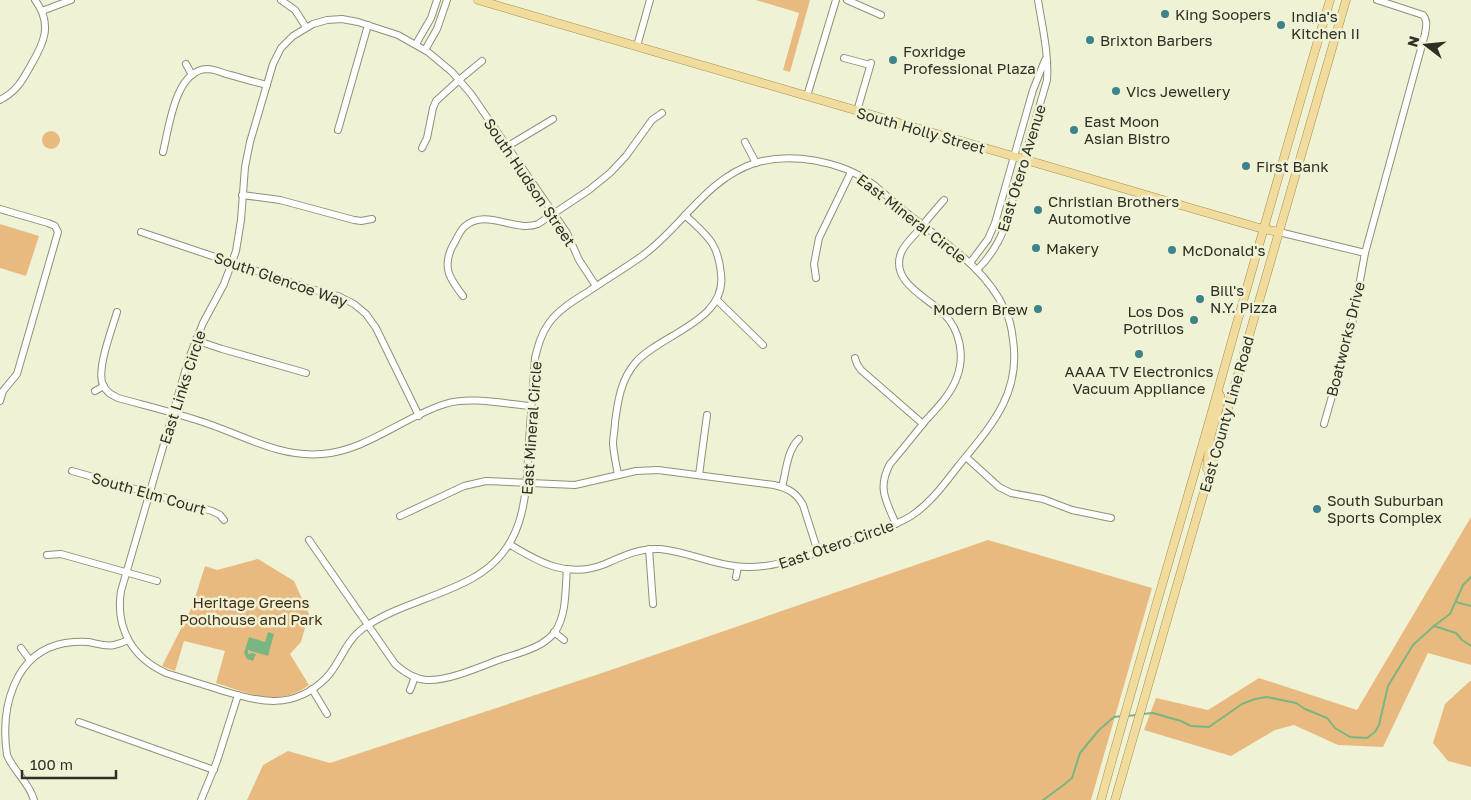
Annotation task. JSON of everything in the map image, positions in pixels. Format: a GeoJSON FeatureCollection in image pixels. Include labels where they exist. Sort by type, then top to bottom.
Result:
{"type":"FeatureCollection","features":[{"type":"Feature","properties":{"kind":"main road","name":"South Holly Street"},"geometry":{"type":"LineString","coordinates":[[478,0],[1024,160],[1279,232]]}},
{"type":"Feature","properties":{"kind":"main road","name":"East County Line Road"},"geometry":{"type":"LineString","coordinates":[[1101,800],[1126,706],[1330,0]]}},
{"type":"Feature","properties":{"kind":"main road","name":"East County Line Road"},"geometry":{"type":"LineString","coordinates":[[1114,800],[1346,0]]}},
{"type":"Feature","properties":{"kind":"main road"},"geometry":{"type":"LineString","coordinates":[[1206,486],[1210,438],[1221,400],[1220,395],[1217,393]]}},
{"type":"Feature","properties":{"kind":"street"},"geometry":{"type":"LineString","coordinates":[[0,100],[19,86],[44,42],[46,30],[42,11],[35,0]]}},
{"type":"Feature","properties":{"kind":"street"},"geometry":{"type":"LineString","coordinates":[[42,11],[71,0]]}},
{"type":"Feature","properties":{"kind":"street"},"geometry":{"type":"LineString","coordinates":[[281,0],[295,10],[306,28]]}},
{"type":"Feature","properties":{"kind":"street"},"geometry":{"type":"LineString","coordinates":[[416,44],[431,18],[437,0]]}},
{"type":"Feature","properties":{"kind":"street"},"geometry":{"type":"LineString","coordinates":[[425,50],[437,29],[447,0]]}},
{"type":"Feature","properties":{"kind":"street"},"geometry":{"type":"LineString","coordinates":[[637,46],[650,0]]}},
{"type":"Feature","properties":{"kind":"street"},"geometry":{"type":"LineString","coordinates":[[807,96],[836,0]]}},
{"type":"Feature","properties":{"kind":"street"},"geometry":{"type":"LineString","coordinates":[[847,0],[881,15]]}},
{"type":"Feature","properties":{"kind":"street","name":"East Otero Avenue"},"geometry":{"type":"LineString","coordinates":[[977,270],[989,256],[1002,235],[1047,80],[1045,40],[1038,0]]}},
{"type":"Feature","properties":{"kind":"street","name":"Boatworks Drive"},"geometry":{"type":"LineString","coordinates":[[1324,424],[1351,330],[1365,254],[1427,24],[1423,15],[1377,0]]}},
{"type":"Feature","properties":{"kind":"street","name":"South Hudson Street"},"geometry":{"type":"LineString","coordinates":[[306,28],[313,24],[335,20],[349,20],[390,32],[416,44],[443,64],[471,94],[508,146],[567,233],[579,260],[596,286]]}},
{"type":"Feature","properties":{"kind":"street"},"geometry":{"type":"LineString","coordinates":[[338,130],[368,25]]}},
{"type":"Feature","properties":{"kind":"street","name":"East Links Circle"},"geometry":{"type":"LineString","coordinates":[[238,695],[166,673],[155,668],[142,658],[128,640],[123,627],[120,610],[121,592],[172,413],[195,340],[224,284],[232,263],[240,231],[243,176],[247,156],[273,64],[281,48],[293,36],[306,28]]}},
{"type":"Feature","properties":{"kind":"street"},"geometry":{"type":"LineString","coordinates":[[844,58],[871,64],[857,111]]}},
{"type":"Feature","properties":{"kind":"street","name":"East Otero Avenue"},"geometry":{"type":"LineString","coordinates":[[970,263],[983,247],[992,231],[1033,90],[1046,59]]}},
{"type":"Feature","properties":{"kind":"street"},"geometry":{"type":"LineString","coordinates":[[422,148],[427,138],[434,104],[482,61]]}},
{"type":"Feature","properties":{"kind":"street"},"geometry":{"type":"LineString","coordinates":[[186,64],[192,75]]}},
{"type":"Feature","properties":{"kind":"street"},"geometry":{"type":"LineString","coordinates":[[163,152],[179,93],[187,78],[201,70],[213,70],[267,85]]}},
{"type":"Feature","properties":{"kind":"street"},"geometry":{"type":"LineString","coordinates":[[463,296],[452,281],[447,268],[449,254],[464,227],[483,219],[522,226],[533,226],[554,214],[610,173],[626,156],[652,120],[662,113]]}},
{"type":"Feature","properties":{"kind":"street"},"geometry":{"type":"LineString","coordinates":[[508,146],[553,118]]}},
{"type":"Feature","properties":{"kind":"street"},"geometry":{"type":"LineString","coordinates":[[745,142],[756,163]]}},
{"type":"Feature","properties":{"kind":"street","name":"East Mineral Circle"},"geometry":{"type":"LineString","coordinates":[[238,695],[258,700],[274,701],[296,697],[312,689],[331,671],[353,636],[368,625],[471,580],[488,568],[509,544],[520,522],[525,503],[535,358],[543,334],[565,306],[658,244],[714,186],[730,175],[756,163],[787,159],[825,163],[851,172],[871,183],[977,270]]}},
{"type":"Feature","properties":{"kind":"street"},"geometry":{"type":"LineString","coordinates":[[816,278],[814,264],[819,238],[851,172]]}},
{"type":"Feature","properties":{"kind":"street"},"geometry":{"type":"LineString","coordinates":[[242,195],[280,200],[354,220],[372,219]]}},
{"type":"Feature","properties":{"kind":"street"},"geometry":{"type":"LineString","coordinates":[[896,524],[885,500],[883,480],[890,464],[953,387],[959,372],[961,358],[958,339],[951,324],[944,314],[907,284],[900,270],[900,259],[903,250],[944,200]]}},
{"type":"Feature","properties":{"kind":"street"},"geometry":{"type":"LineString","coordinates":[[0,209],[48,223],[55,226],[58,232],[17,374],[3,391],[0,401]]}},
{"type":"Feature","properties":{"kind":"street"},"geometry":{"type":"LineString","coordinates":[[618,474],[613,441],[620,391],[627,376],[642,356],[703,316],[717,300],[721,288],[722,277],[718,254],[710,239],[685,215]]}},
{"type":"Feature","properties":{"kind":"street","name":"South Glencoe Way"},"geometry":{"type":"LineString","coordinates":[[141,232],[338,296],[360,308],[376,328],[419,416]]}},
{"type":"Feature","properties":{"kind":"street","name":"South Holly Street"},"geometry":{"type":"LineString","coordinates":[[1279,232],[1365,254]]}},
{"type":"Feature","properties":{"kind":"street","name":"East Otero Circle"},"geometry":{"type":"LineString","coordinates":[[509,544],[539,562],[567,569],[581,570],[597,567],[634,552],[649,549],[681,552],[722,564],[751,568],[774,566],[818,552],[896,524],[912,515],[926,504],[989,428],[1003,407],[1010,390],[1014,367],[1014,346],[1007,314],[993,288],[977,270]]}},
{"type":"Feature","properties":{"kind":"street"},"geometry":{"type":"LineString","coordinates":[[717,300],[763,346]]}},
{"type":"Feature","properties":{"kind":"street"},"geometry":{"type":"LineString","coordinates":[[117,312],[102,365],[101,373],[107,391],[118,398],[205,423],[240,437],[284,451],[312,455],[352,448],[444,404],[459,401],[532,406]]}},
{"type":"Feature","properties":{"kind":"street"},"geometry":{"type":"LineString","coordinates":[[195,340],[306,374]]}},
{"type":"Feature","properties":{"kind":"street"},"geometry":{"type":"LineString","coordinates":[[855,358],[861,370],[923,424]]}},
{"type":"Feature","properties":{"kind":"street"},"geometry":{"type":"LineString","coordinates":[[95,391],[104,386]]}},
{"type":"Feature","properties":{"kind":"street"},"geometry":{"type":"LineString","coordinates":[[699,475],[706,415]]}},
{"type":"Feature","properties":{"kind":"street"},"geometry":{"type":"LineString","coordinates":[[782,487],[791,452],[799,439]]}},
{"type":"Feature","properties":{"kind":"street"},"geometry":{"type":"LineString","coordinates":[[966,457],[995,483],[1011,493],[1043,499],[1072,510],[1111,518]]}},
{"type":"Feature","properties":{"kind":"street"},"geometry":{"type":"LineString","coordinates":[[400,516],[476,482],[493,481],[575,485],[618,474],[658,470],[782,487],[792,491],[800,499],[806,513],[818,552]]}},
{"type":"Feature","properties":{"kind":"street","name":"South Elm Court"},"geometry":{"type":"LineString","coordinates":[[72,471],[212,511],[220,515],[224,520]]}},
{"type":"Feature","properties":{"kind":"street"},"geometry":{"type":"LineString","coordinates":[[308,540],[394,664],[415,677],[427,680],[460,673],[533,648],[545,642],[562,619],[567,569]]}},
{"type":"Feature","properties":{"kind":"street"},"geometry":{"type":"LineString","coordinates":[[649,549],[653,604]]}},
{"type":"Feature","properties":{"kind":"street"},"geometry":{"type":"LineString","coordinates":[[47,555],[61,554],[157,581]]}},
{"type":"Feature","properties":{"kind":"street"},"geometry":{"type":"LineString","coordinates":[[736,577],[738,567]]}},
{"type":"Feature","properties":{"kind":"street"},"geometry":{"type":"LineString","coordinates":[[554,632],[564,640]]}},
{"type":"Feature","properties":{"kind":"street"},"geometry":{"type":"LineString","coordinates":[[34,800],[30,789],[2,749],[0,717],[4,698],[12,679],[29,660],[48,648],[62,644],[87,642],[109,646],[128,640]]}},
{"type":"Feature","properties":{"kind":"street"},"geometry":{"type":"LineString","coordinates":[[21,648],[29,660]]}},
{"type":"Feature","properties":{"kind":"street"},"geometry":{"type":"LineString","coordinates":[[410,690],[415,677]]}},
{"type":"Feature","properties":{"kind":"street"},"geometry":{"type":"LineString","coordinates":[[312,689],[327,714]]}},
{"type":"Feature","properties":{"kind":"street"},"geometry":{"type":"LineString","coordinates":[[201,800],[214,770],[238,695]]}},
{"type":"Feature","properties":{"kind":"street"},"geometry":{"type":"LineString","coordinates":[[79,722],[214,770]]}},
{"type":"Feature","properties":{"kind":"green space"},"geometry":{"type":"Polygon","coordinates":[[[756,0],[810,0],[790,72],[783,70],[799,13],[756,0]]]}},
{"type":"Feature","properties":{"kind":"green space"},"geometry":{"type":"Polygon","coordinates":[[[47,131],[55,131],[60,136],[58,147],[47,149],[42,144],[42,136],[47,131]]]}},
{"type":"Feature","properties":{"kind":"green space"},"geometry":{"type":"Polygon","coordinates":[[[0,224],[39,236],[26,276],[0,268],[0,224]]]}},
{"type":"Feature","properties":{"kind":"green space"},"geometry":{"type":"Polygon","coordinates":[[[1471,517],[1471,665],[1428,653],[1383,747],[1338,745],[1294,725],[1275,730],[1231,756],[1144,730],[1156,698],[1208,710],[1259,678],[1357,710],[1471,517]]]}},
{"type":"Feature","properties":{"kind":"green space"},"geometry":{"type":"Polygon","coordinates":[[[988,540],[1152,588],[1091,800],[247,800],[263,765],[288,751],[330,763],[599,674],[988,540]]]}},
{"type":"Feature","properties":{"kind":"green space","name":"Heritage Greens Poolhouse and Park"},"geometry":{"type":"Polygon","coordinates":[[[258,559],[294,581],[309,614],[301,642],[290,654],[309,685],[286,696],[274,697],[251,694],[216,683],[225,651],[184,641],[175,671],[162,666],[192,607],[205,566],[217,570],[258,559]]]}},
{"type":"Feature","properties":{"kind":"green space"},"geometry":{"type":"Polygon","coordinates":[[[1470,681],[1471,767],[1448,761],[1433,743],[1445,704],[1470,681]]]}},
{"type":"Feature","properties":{"kind":"shaded area"},"geometry":{"type":"Polygon","coordinates":[[[268,632],[274,634],[268,656],[248,650],[248,654],[256,654],[253,661],[247,659],[244,653],[249,637],[265,642],[268,632]]]}},
{"type":"Feature","properties":{"kind":"waterway"},"geometry":{"type":"LineString","coordinates":[[1142,714],[1153,713],[1191,726],[1209,727],[1242,704],[1267,697],[1296,703],[1327,718],[1335,728],[1350,737],[1367,738],[1375,732],[1379,725],[1388,686],[1413,645],[1450,614],[1463,585],[1471,577]]}},
{"type":"Feature","properties":{"kind":"waterway"},"geometry":{"type":"LineString","coordinates":[[1456,602],[1471,606]]}},
{"type":"Feature","properties":{"kind":"waterway"},"geometry":{"type":"LineString","coordinates":[[1434,626],[1456,633],[1471,646]]}},
{"type":"Feature","properties":{"kind":"waterway"},"geometry":{"type":"LineString","coordinates":[[1127,716],[1137,715]]}},
{"type":"Feature","properties":{"kind":"waterway"},"geometry":{"type":"LineString","coordinates":[[1043,800],[1072,778],[1080,753],[1099,730],[1114,717],[1122,716]]}},
{"type":"Feature","properties":{"kind":"place","name":"King Soopers"},"geometry":{"type":"Point","coordinates":[1165,14]}},
{"type":"Feature","properties":{"kind":"place","name":"India's Kitchen II"},"geometry":{"type":"Point","coordinates":[1281,25]}},
{"type":"Feature","properties":{"kind":"place","name":"Brixton Barbers"},"geometry":{"type":"Point","coordinates":[1090,40]}},
{"type":"Feature","properties":{"kind":"place","name":"Foxridge Professional Plaza"},"geometry":{"type":"Point","coordinates":[893,60]}},
{"type":"Feature","properties":{"kind":"place","name":"Vics Jewellery"},"geometry":{"type":"Point","coordinates":[1116,91]}},
{"type":"Feature","properties":{"kind":"place","name":"East Moon Asian Bistro"},"geometry":{"type":"Point","coordinates":[1074,130]}},
{"type":"Feature","properties":{"kind":"place","name":"First Bank"},"geometry":{"type":"Point","coordinates":[1246,166]}},
{"type":"Feature","properties":{"kind":"place","name":"Christian Brothers Automotive"},"geometry":{"type":"Point","coordinates":[1038,210]}},
{"type":"Feature","properties":{"kind":"place","name":"Makery"},"geometry":{"type":"Point","coordinates":[1036,248]}},
{"type":"Feature","properties":{"kind":"place","name":"McDonald's"},"geometry":{"type":"Point","coordinates":[1172,250]}},
{"type":"Feature","properties":{"kind":"place","name":"Bill's N.Y. Pizza"},"geometry":{"type":"Point","coordinates":[1200,299]}},
{"type":"Feature","properties":{"kind":"place","name":"Modern Brew"},"geometry":{"type":"Point","coordinates":[1038,309]}},
{"type":"Feature","properties":{"kind":"place","name":"Los Dos Potrillos"},"geometry":{"type":"Point","coordinates":[1194,320]}},
{"type":"Feature","properties":{"kind":"place","name":"AAAA TV Electronics Vacuum Appliance"},"geometry":{"type":"Point","coordinates":[1139,354]}},
{"type":"Feature","properties":{"kind":"place","name":"South Suburban Sports Complex"},"geometry":{"type":"Point","coordinates":[1317,509]}}]}
